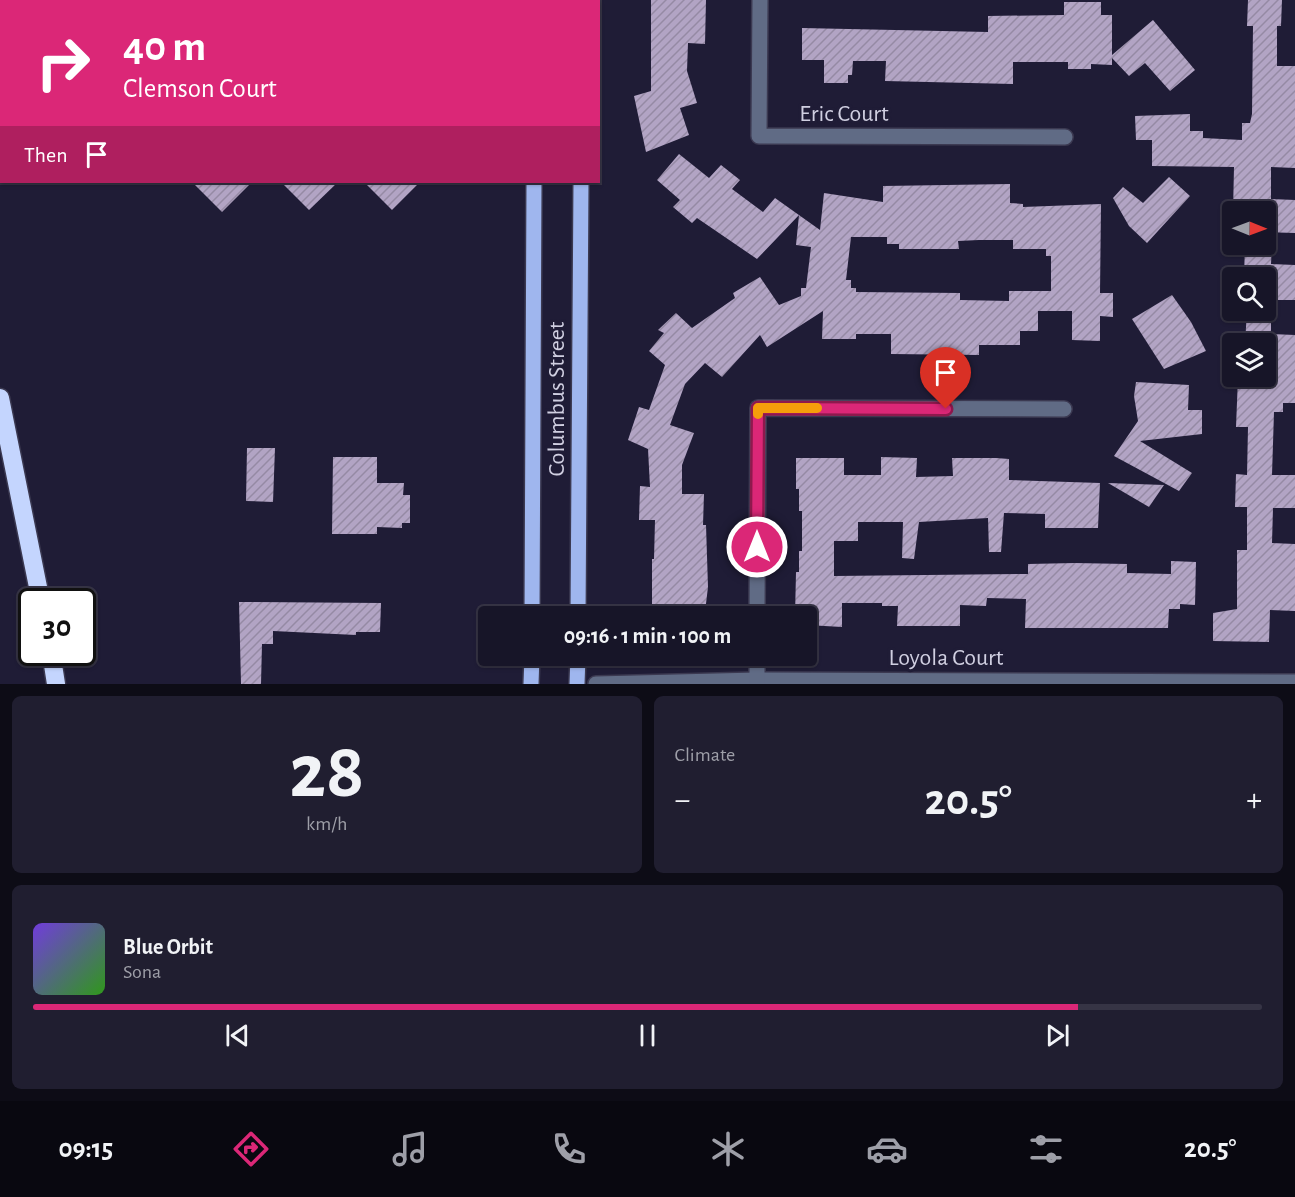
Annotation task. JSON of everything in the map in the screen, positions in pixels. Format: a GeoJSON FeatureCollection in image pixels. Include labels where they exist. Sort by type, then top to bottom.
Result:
{"type":"FeatureCollection","features":[{"type":"Feature","properties":{"kind":"highway"},"geometry":{"type":"LineString","coordinates":[[0,398],[38,588]]}},
{"type":"Feature","properties":{"kind":"highway"},"geometry":{"type":"LineString","coordinates":[[53,666],[56,684]]}},
{"type":"Feature","properties":{"kind":"main road","name":"Columbus Street"},"geometry":{"type":"LineString","coordinates":[[532,606],[534,183]]}},
{"type":"Feature","properties":{"kind":"main road","name":"Columbus Street"},"geometry":{"type":"LineString","coordinates":[[578,606],[580,183]]}},
{"type":"Feature","properties":{"kind":"main road"},"geometry":{"type":"LineString","coordinates":[[531,684],[532,666]]}},
{"type":"Feature","properties":{"kind":"main road"},"geometry":{"type":"LineString","coordinates":[[577,684],[578,666]]}},
{"type":"Feature","properties":{"kind":"street","name":"Eric Court"},"geometry":{"type":"LineString","coordinates":[[760,0],[759,136],[1065,137]]}},
{"type":"Feature","properties":{"kind":"street"},"geometry":{"type":"LineString","coordinates":[[757,606],[758,408],[1064,409]]}},
{"type":"Feature","properties":{"kind":"street"},"geometry":{"type":"LineString","coordinates":[[757,666],[757,682]]}},
{"type":"Feature","properties":{"kind":"street","name":"Loyola Court"},"geometry":{"type":"LineString","coordinates":[[596,684],[1295,682]]}},
{"type":"Feature","properties":{"kind":"building"},"geometry":{"type":"Polygon","coordinates":[[[651,0],[706,0],[705,44],[688,43],[687,71],[697,103],[680,108],[689,135],[646,152],[634,96],[651,91],[651,0]]]}},
{"type":"Feature","properties":{"kind":"building"},"geometry":{"type":"Polygon","coordinates":[[[1248,0],[1282,0],[1281,26],[1277,26],[1277,66],[1295,66],[1295,168],[1271,167],[1271,199],[1295,200],[1295,233],[1276,232],[1276,201],[1233,201],[1234,167],[1152,166],[1152,140],[1136,140],[1135,116],[1190,114],[1190,131],[1203,131],[1203,138],[1242,140],[1242,123],[1250,123],[1252,114],[1253,26],[1247,26],[1248,0]]]}},
{"type":"Feature","properties":{"kind":"building"},"geometry":{"type":"Polygon","coordinates":[[[1064,2],[1101,2],[1101,15],[1112,15],[1112,55],[1153,20],[1195,70],[1170,91],[1145,63],[1129,76],[1112,58],[1112,65],[1091,64],[1091,69],[1068,69],[1068,62],[1013,62],[1013,84],[885,81],[886,61],[853,61],[852,75],[848,75],[848,83],[824,83],[824,60],[802,60],[802,28],[988,32],[988,16],[1064,15],[1064,2]]]}},
{"type":"Feature","properties":{"kind":"building"},"geometry":{"type":"Polygon","coordinates":[[[679,154],[709,178],[721,165],[740,180],[732,189],[763,212],[775,198],[799,215],[757,259],[697,218],[692,223],[673,207],[680,200],[657,180],[679,154]]]}},
{"type":"Feature","properties":{"kind":"building"},"geometry":{"type":"Polygon","coordinates":[[[1169,177],[1190,196],[1147,243],[1129,226],[1113,198],[1123,187],[1143,203],[1169,177]]]}},
{"type":"Feature","properties":{"kind":"building"},"geometry":{"type":"Polygon","coordinates":[[[193,183],[251,183],[222,212],[193,183]]]}},
{"type":"Feature","properties":{"kind":"building"},"geometry":{"type":"Polygon","coordinates":[[[282,183],[337,183],[309,210],[282,183]]]}},
{"type":"Feature","properties":{"kind":"building"},"geometry":{"type":"Polygon","coordinates":[[[365,183],[419,183],[392,210],[365,183]]]}},
{"type":"Feature","properties":{"kind":"building"},"geometry":{"type":"Polygon","coordinates":[[[1010,184],[1010,203],[1023,204],[1023,207],[1101,204],[1100,293],[1113,293],[1113,317],[1100,316],[1100,341],[1072,340],[1072,311],[1038,311],[1038,331],[1020,331],[1020,345],[979,345],[979,355],[891,354],[891,334],[856,334],[856,339],[822,339],[823,311],[767,347],[760,335],[722,377],[705,363],[685,384],[670,425],[694,433],[682,465],[682,494],[704,494],[703,525],[706,525],[708,587],[706,606],[652,606],[655,520],[639,520],[640,486],[650,487],[648,449],[628,440],[639,407],[649,410],[665,365],[649,351],[664,333],[658,330],[676,313],[692,328],[735,298],[733,293],[760,277],[779,305],[801,296],[801,288],[806,288],[811,247],[796,245],[799,215],[820,230],[824,193],[883,202],[883,186],[1010,184]],[[851,237],[846,280],[851,280],[851,288],[856,288],[856,292],[960,293],[960,300],[1009,301],[1009,291],[1051,291],[1051,256],[1046,256],[1046,249],[1013,249],[1013,240],[958,241],[959,249],[899,249],[899,244],[887,244],[887,237],[851,237]]]}},
{"type":"Feature","properties":{"kind":"building"},"geometry":{"type":"Polygon","coordinates":[[[1245,255],[1271,255],[1271,264],[1295,265],[1295,300],[1276,300],[1276,267],[1244,267],[1245,255]]]}},
{"type":"Feature","properties":{"kind":"building"},"geometry":{"type":"Polygon","coordinates":[[[1172,295],[1191,322],[1206,351],[1164,369],[1132,319],[1172,295]]]}},
{"type":"Feature","properties":{"kind":"building"},"geometry":{"type":"Polygon","coordinates":[[[1246,321],[1271,321],[1271,333],[1246,333],[1246,321]]]}},
{"type":"Feature","properties":{"kind":"building"},"geometry":{"type":"Polygon","coordinates":[[[1276,334],[1295,335],[1295,403],[1283,403],[1283,412],[1274,412],[1272,475],[1295,475],[1295,508],[1273,508],[1272,543],[1295,544],[1295,611],[1270,610],[1269,642],[1213,641],[1213,613],[1237,609],[1237,550],[1247,550],[1247,507],[1235,507],[1236,474],[1247,475],[1248,427],[1236,427],[1238,387],[1276,387],[1276,334]]]}},
{"type":"Feature","properties":{"kind":"building"},"geometry":{"type":"Polygon","coordinates":[[[1136,382],[1189,385],[1188,410],[1202,410],[1202,434],[1140,441],[1192,473],[1179,491],[1114,456],[1138,421],[1134,396],[1136,382]]]}},
{"type":"Feature","properties":{"kind":"building"},"geometry":{"type":"Polygon","coordinates":[[[247,448],[275,448],[273,502],[246,501],[247,448]]]}},
{"type":"Feature","properties":{"kind":"building"},"geometry":{"type":"Polygon","coordinates":[[[333,457],[377,457],[377,483],[404,483],[403,495],[410,495],[410,523],[402,523],[402,528],[377,527],[377,534],[332,534],[333,457]]]}},
{"type":"Feature","properties":{"kind":"building"},"geometry":{"type":"Polygon","coordinates":[[[881,457],[917,458],[916,477],[953,476],[952,458],[1009,459],[1009,480],[1100,483],[1098,528],[1045,528],[1045,514],[1004,513],[1001,552],[989,552],[988,518],[919,522],[914,559],[902,558],[903,522],[858,522],[858,541],[834,541],[834,576],[1028,574],[1028,564],[1075,563],[1127,564],[1127,573],[1171,574],[1171,561],[1196,562],[1195,605],[1180,604],[1180,609],[1169,609],[1168,628],[1025,628],[1026,599],[987,598],[986,606],[960,605],[960,626],[897,626],[898,606],[882,606],[882,603],[842,603],[842,627],[817,626],[817,606],[795,606],[796,572],[799,572],[799,551],[802,551],[802,511],[799,511],[799,489],[796,489],[796,458],[844,458],[844,475],[881,475],[881,457]]]}},
{"type":"Feature","properties":{"kind":"building"},"geometry":{"type":"Polygon","coordinates":[[[1108,483],[1164,485],[1149,507],[1108,483]]]}},
{"type":"Feature","properties":{"kind":"building"},"geometry":{"type":"Polygon","coordinates":[[[239,602],[381,603],[380,632],[356,632],[356,635],[273,631],[273,644],[262,644],[261,684],[241,684],[239,602]]]}},
{"type":"Feature","properties":{"kind":"slow traffic"},"geometry":{"type":"LineString","coordinates":[[758,414],[758,408],[817,408]]}},
{"type":"Feature","properties":{"kind":"route"},"geometry":{"type":"LineString","coordinates":[[757,547],[758,408],[946,409]]}}]}
